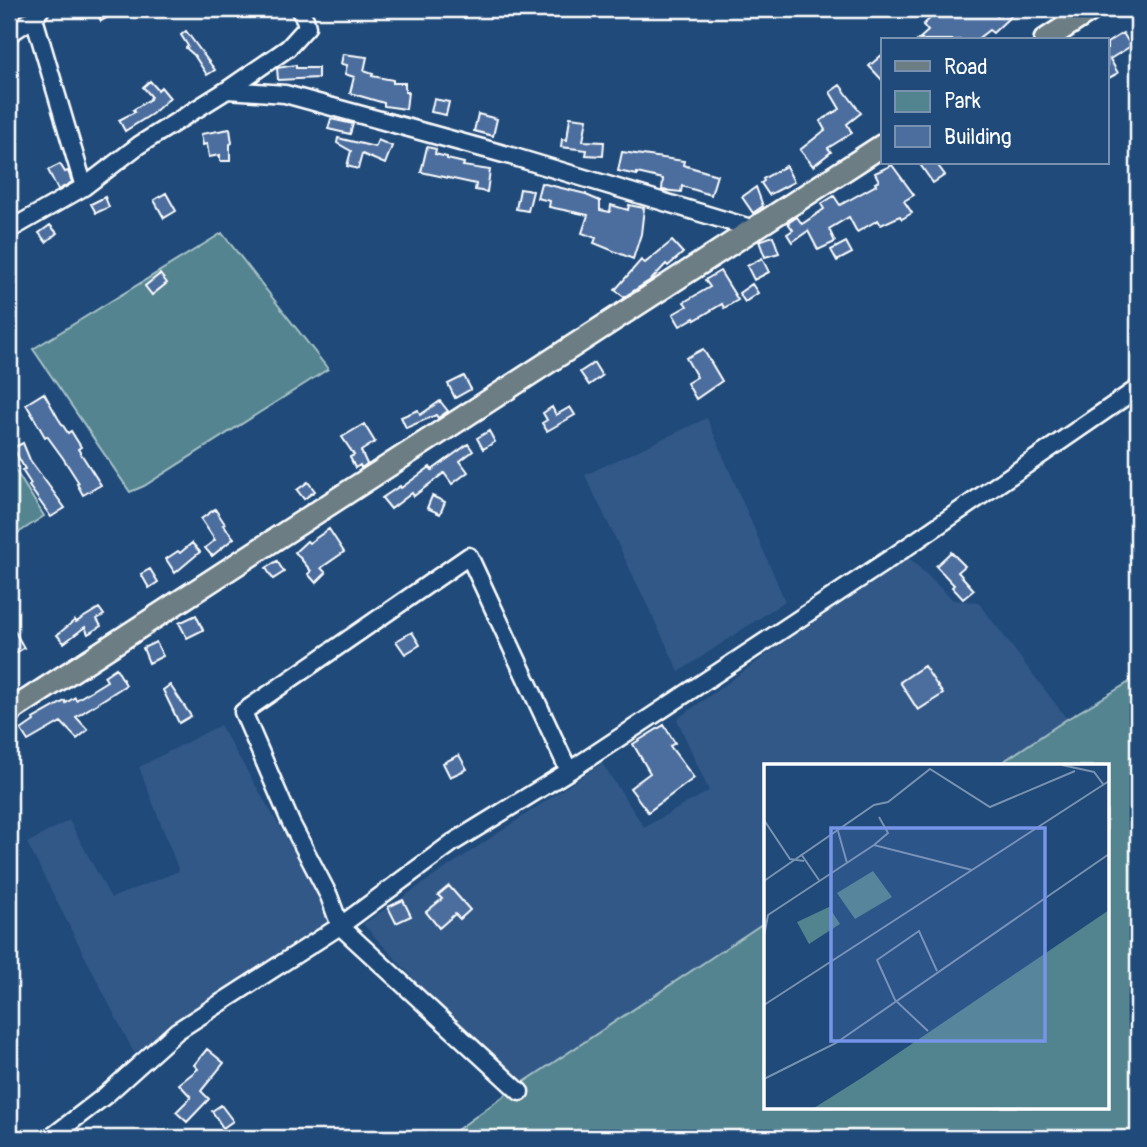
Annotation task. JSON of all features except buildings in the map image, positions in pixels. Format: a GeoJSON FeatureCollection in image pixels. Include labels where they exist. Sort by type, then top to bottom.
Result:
{"type":"FeatureCollection","features":[{"type":"Feature","properties":{"kind":"main road"},"geometry":{"type":"LineString","coordinates":[[1048,38],[1093,9]]}},
{"type":"Feature","properties":{"kind":"main road"},"geometry":{"type":"LineString","coordinates":[[9,712],[881,146]]}},
{"type":"Feature","properties":{"kind":"street"},"geometry":{"type":"LineString","coordinates":[[9,230],[84,187],[139,145],[288,48],[307,27],[299,9]]}},
{"type":"Feature","properties":{"kind":"street"},"geometry":{"type":"LineString","coordinates":[[9,34],[37,13],[84,187]]}},
{"type":"Feature","properties":{"kind":"street"},"geometry":{"type":"LineString","coordinates":[[227,90],[285,94],[511,156],[754,229]]}},
{"type":"Feature","properties":{"kind":"street"},"geometry":{"type":"LineString","coordinates":[[50,1138],[106,1095],[177,1031],[341,926],[452,843],[569,771],[888,560],[1138,388]]}},
{"type":"Feature","properties":{"kind":"street"},"geometry":{"type":"LineString","coordinates":[[520,1092],[341,926],[329,896],[291,822],[243,712],[469,556],[569,771]]}},
{"type":"Feature","properties":{"kind":"shaded area"},"geometry":{"type":"Polygon","coordinates":[[[707,418],[785,601],[679,672],[585,475],[707,418]]]}},
{"type":"Feature","properties":{"kind":"shaded area"},"geometry":{"type":"Polygon","coordinates":[[[906,555],[953,600],[978,602],[1067,719],[999,764],[764,764],[764,922],[515,1088],[363,924],[602,763],[644,827],[709,791],[677,719],[906,555]]]}},
{"type":"Feature","properties":{"kind":"shaded area"},"geometry":{"type":"Polygon","coordinates":[[[220,725],[334,919],[134,1053],[27,843],[69,820],[111,898],[179,871],[139,767],[220,725]]]}},
{"type":"Feature","properties":{"kind":"green space"},"geometry":{"type":"Polygon","coordinates":[[[222,233],[328,369],[144,486],[130,492],[33,349],[222,233]]]}},
{"type":"Feature","properties":{"kind":"green space"},"geometry":{"type":"Polygon","coordinates":[[[9,460],[44,516],[9,539],[9,460]]]}},
{"type":"Feature","properties":{"kind":"green space"},"geometry":{"type":"Polygon","coordinates":[[[1138,677],[1138,1138],[446,1138],[515,1088],[764,923],[764,1108],[1108,1108],[1108,764],[1000,764],[1067,719],[1138,677]]]}}]}
